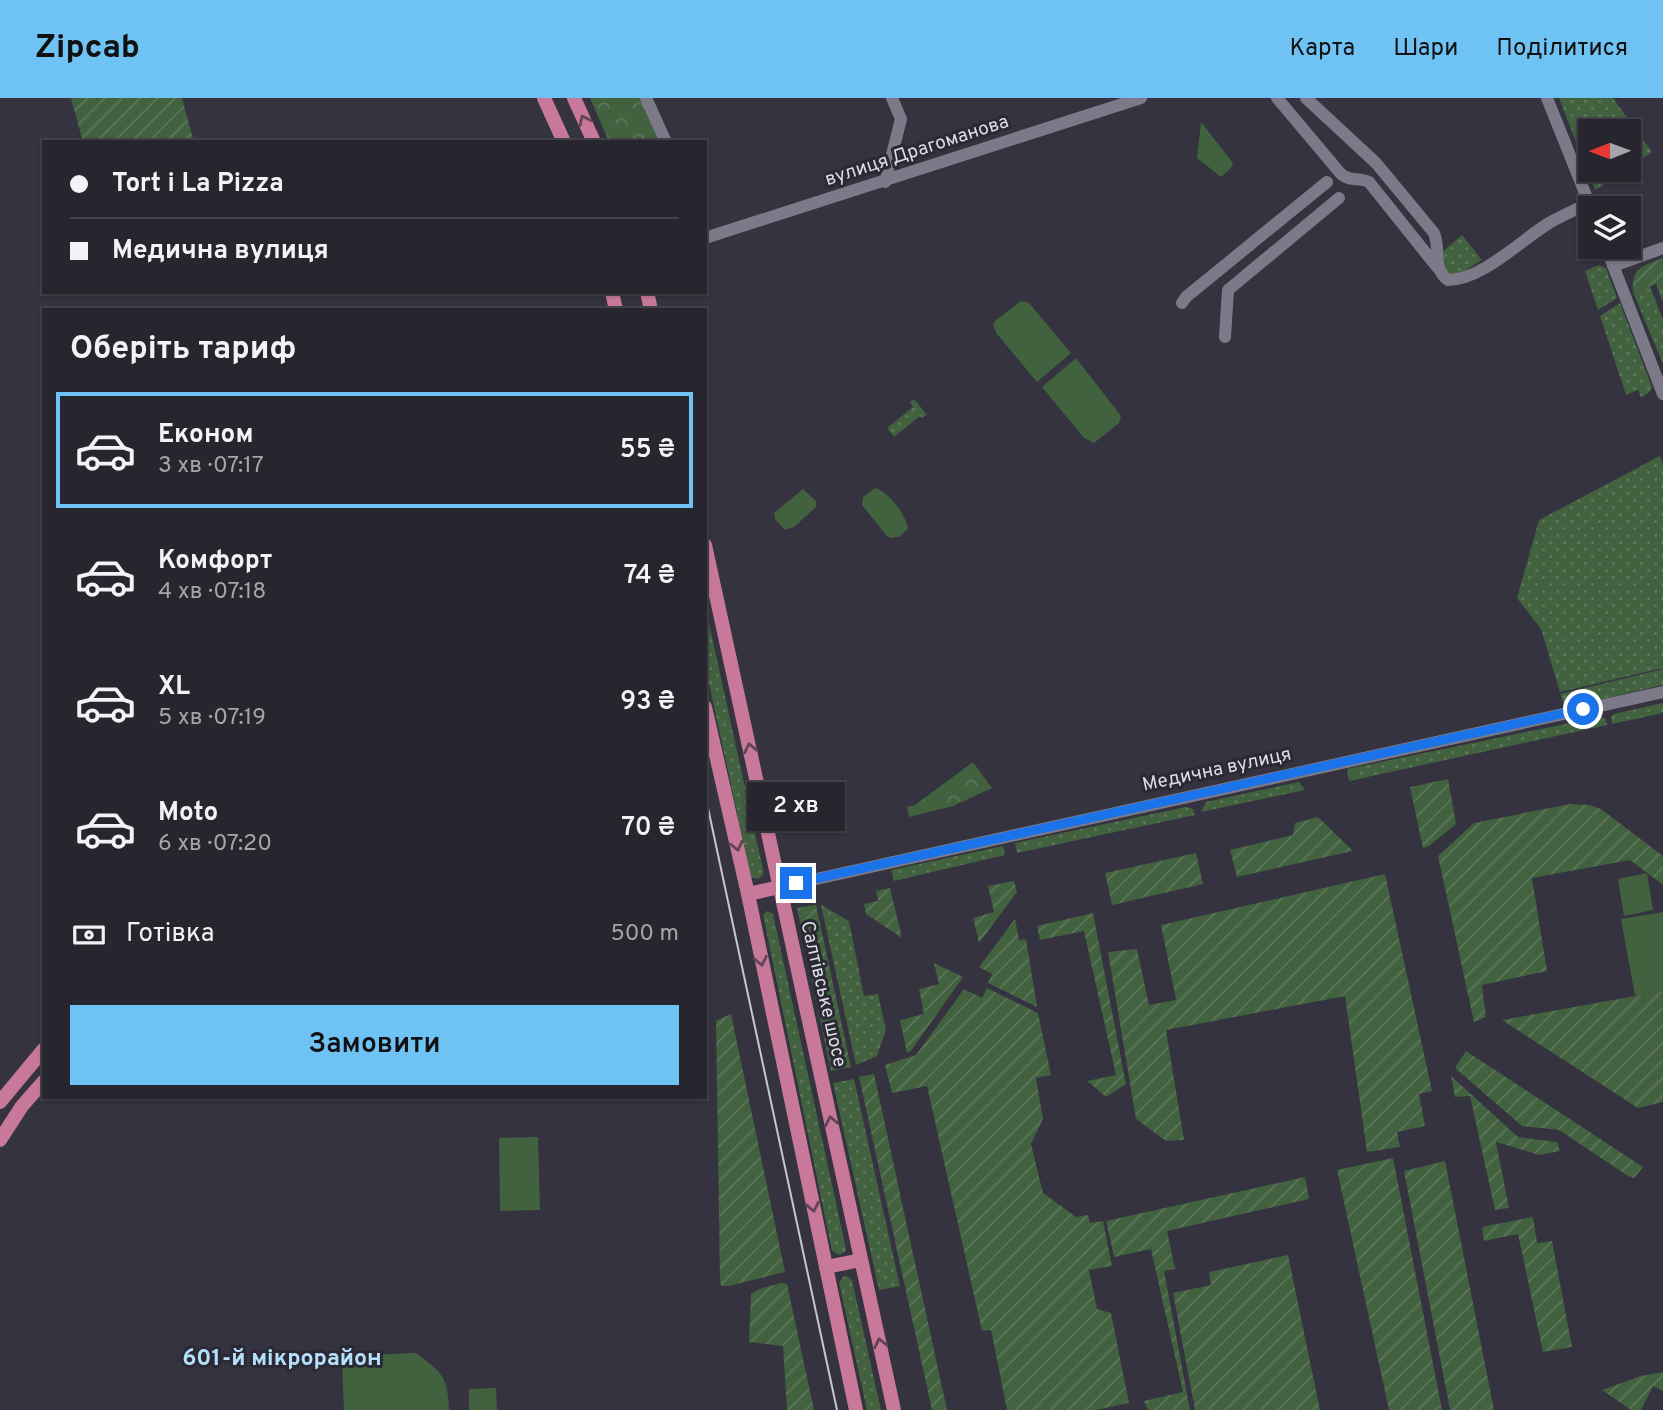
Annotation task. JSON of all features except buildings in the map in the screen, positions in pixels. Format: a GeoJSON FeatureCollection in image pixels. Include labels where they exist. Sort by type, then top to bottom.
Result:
{"type":"FeatureCollection","features":[{"type":"Feature","properties":{"kind":"main road"},"geometry":{"type":"LineString","coordinates":[[544,98],[564,140]]}},
{"type":"Feature","properties":{"kind":"main road"},"geometry":{"type":"LineString","coordinates":[[573,98],[593,140]]}},
{"type":"Feature","properties":{"kind":"main road","name":"Салтівське шосе"},"geometry":{"type":"LineString","coordinates":[[707,554],[894,1410]]}},
{"type":"Feature","properties":{"kind":"main road"},"geometry":{"type":"LineString","coordinates":[[707,716],[748,894],[856,1410]]}},
{"type":"Feature","properties":{"kind":"main road"},"geometry":{"type":"LineString","coordinates":[[748,894],[780,887]]}},
{"type":"Feature","properties":{"kind":"main road"},"geometry":{"type":"LineString","coordinates":[[22,1106],[2,1094],[42,1051]]}},
{"type":"Feature","properties":{"kind":"main road"},"geometry":{"type":"LineString","coordinates":[[0,1140],[22,1106],[42,1083]]}},
{"type":"Feature","properties":{"kind":"main road"},"geometry":{"type":"LineString","coordinates":[[826,1267],[861,1260]]}},
{"type":"Feature","properties":{"kind":"street"},"geometry":{"type":"LineString","coordinates":[[646,98],[665,140]]}},
{"type":"Feature","properties":{"kind":"street"},"geometry":{"type":"LineString","coordinates":[[885,182],[901,119],[892,98]]}},
{"type":"Feature","properties":{"kind":"street","name":"вулиця Драгоманова"},"geometry":{"type":"LineString","coordinates":[[707,237],[1140,98]]}},
{"type":"Feature","properties":{"kind":"street"},"geometry":{"type":"LineString","coordinates":[[1277,98],[1340,174],[1349,180],[1369,183],[1448,280],[1464,277],[1516,247],[1549,223],[1578,211]]}},
{"type":"Feature","properties":{"kind":"street"},"geometry":{"type":"LineString","coordinates":[[1306,98],[1376,163],[1434,233],[1438,248],[1437,267]]}},
{"type":"Feature","properties":{"kind":"street"},"geometry":{"type":"LineString","coordinates":[[1547,98],[1586,196]]}},
{"type":"Feature","properties":{"kind":"street"},"geometry":{"type":"LineString","coordinates":[[1182,303],[1327,182]]}},
{"type":"Feature","properties":{"kind":"street"},"geometry":{"type":"LineString","coordinates":[[1225,338],[1228,290],[1339,198]]}},
{"type":"Feature","properties":{"kind":"street"},"geometry":{"type":"LineString","coordinates":[[1614,266],[1663,248]]}},
{"type":"Feature","properties":{"kind":"street"},"geometry":{"type":"LineString","coordinates":[[1611,259],[1663,394]]}},
{"type":"Feature","properties":{"kind":"street","name":"Медична вулиця"},"geometry":{"type":"LineString","coordinates":[[780,887],[1663,692]]}},
{"type":"Feature","properties":{"kind":"green space"},"geometry":{"type":"Polygon","coordinates":[[[71,98],[182,98],[193,140],[82,140],[71,98]]]}},
{"type":"Feature","properties":{"kind":"green space"},"geometry":{"type":"Polygon","coordinates":[[[590,98],[646,98],[665,140],[608,140],[590,98]]]}},
{"type":"Feature","properties":{"kind":"green space"},"geometry":{"type":"Polygon","coordinates":[[[1559,98],[1613,98],[1628,119],[1578,119],[1578,147],[1559,98]]]}},
{"type":"Feature","properties":{"kind":"green space"},"geometry":{"type":"Polygon","coordinates":[[[1201,122],[1233,163],[1221,177],[1197,158],[1201,122]]]}},
{"type":"Feature","properties":{"kind":"green space"},"geometry":{"type":"Polygon","coordinates":[[[1642,138],[1652,152],[1642,159],[1642,138]]]}},
{"type":"Feature","properties":{"kind":"green space"},"geometry":{"type":"Polygon","coordinates":[[[1592,182],[1608,182],[1595,190],[1592,182]]]}},
{"type":"Feature","properties":{"kind":"green space"},"geometry":{"type":"Polygon","coordinates":[[[1462,235],[1482,260],[1458,275],[1446,274],[1442,252],[1462,235]]]}},
{"type":"Feature","properties":{"kind":"green space"},"geometry":{"type":"Polygon","coordinates":[[[1663,258],[1663,303],[1656,284],[1633,292],[1636,272],[1663,258]]]}},
{"type":"Feature","properties":{"kind":"green space"},"geometry":{"type":"Polygon","coordinates":[[[1599,265],[1606,268],[1617,298],[1598,310],[1585,271],[1599,265]]]}},
{"type":"Feature","properties":{"kind":"green space"},"geometry":{"type":"Polygon","coordinates":[[[1650,286],[1663,320],[1663,364],[1633,292],[1650,286]]]}},
{"type":"Feature","properties":{"kind":"green space"},"geometry":{"type":"Polygon","coordinates":[[[1021,301],[1029,303],[1071,353],[1037,382],[997,334],[993,325],[1021,301]]]}},
{"type":"Feature","properties":{"kind":"green space"},"geometry":{"type":"Polygon","coordinates":[[[1620,303],[1652,387],[1650,392],[1641,397],[1638,390],[1626,395],[1600,316],[1620,303]]]}},
{"type":"Feature","properties":{"kind":"green space"},"geometry":{"type":"Polygon","coordinates":[[[1076,358],[1121,416],[1119,423],[1094,443],[1084,438],[1042,387],[1076,358]]]}},
{"type":"Feature","properties":{"kind":"green space"},"geometry":{"type":"Polygon","coordinates":[[[914,399],[927,415],[922,418],[920,416],[894,437],[887,428],[913,407],[910,402],[914,399]]]}},
{"type":"Feature","properties":{"kind":"green space"},"geometry":{"type":"Polygon","coordinates":[[[1660,456],[1663,464],[1663,668],[1560,692],[1541,629],[1517,598],[1539,520],[1660,456]]]}},
{"type":"Feature","properties":{"kind":"green space"},"geometry":{"type":"Polygon","coordinates":[[[875,488],[891,499],[907,524],[908,529],[899,537],[890,538],[886,535],[862,505],[863,497],[875,488]]]}},
{"type":"Feature","properties":{"kind":"green space"},"geometry":{"type":"Polygon","coordinates":[[[803,489],[816,501],[816,507],[794,527],[785,530],[775,519],[774,513],[803,489]]]}},
{"type":"Feature","properties":{"kind":"green space"},"geometry":{"type":"Polygon","coordinates":[[[707,614],[764,874],[758,879],[751,877],[707,674],[707,614]]]}},
{"type":"Feature","properties":{"kind":"green space"},"geometry":{"type":"Polygon","coordinates":[[[1663,669],[1663,685],[1569,707],[1564,705],[1560,694],[1663,669]]]}},
{"type":"Feature","properties":{"kind":"green space"},"geometry":{"type":"Polygon","coordinates":[[[1663,703],[1663,713],[1612,724],[1611,717],[1614,714],[1663,703]]]}},
{"type":"Feature","properties":{"kind":"green space"},"geometry":{"type":"Polygon","coordinates":[[[1599,717],[1605,718],[1607,725],[1349,781],[1347,769],[1599,717]]]}},
{"type":"Feature","properties":{"kind":"green space"},"geometry":{"type":"Polygon","coordinates":[[[973,762],[992,788],[953,806],[909,817],[907,807],[915,805],[973,762]]]}},
{"type":"Feature","properties":{"kind":"green space"},"geometry":{"type":"Polygon","coordinates":[[[1448,779],[1456,824],[1423,848],[1410,787],[1448,779]]]}},
{"type":"Feature","properties":{"kind":"green space"},"geometry":{"type":"Polygon","coordinates":[[[1299,782],[1305,790],[1201,812],[1206,802],[1299,782]]]}},
{"type":"Feature","properties":{"kind":"green space"},"geometry":{"type":"Polygon","coordinates":[[[1570,804],[1590,805],[1601,809],[1663,856],[1663,885],[1630,860],[1532,878],[1547,971],[1482,985],[1486,1017],[1474,1022],[1438,856],[1474,823],[1570,804]]]}},
{"type":"Feature","properties":{"kind":"green space"},"geometry":{"type":"Polygon","coordinates":[[[1186,807],[1193,809],[1195,815],[1017,853],[1015,843],[1186,807]]]}},
{"type":"Feature","properties":{"kind":"green space"},"geometry":{"type":"Polygon","coordinates":[[[1318,817],[1353,851],[1237,877],[1230,850],[1293,835],[1295,823],[1318,817]]]}},
{"type":"Feature","properties":{"kind":"green space"},"geometry":{"type":"Polygon","coordinates":[[[1003,846],[1005,855],[894,881],[891,870],[1003,846]]]}},
{"type":"Feature","properties":{"kind":"green space"},"geometry":{"type":"Polygon","coordinates":[[[1196,853],[1203,884],[1112,905],[1105,873],[1196,853]]]}},
{"type":"Feature","properties":{"kind":"green space"},"geometry":{"type":"Polygon","coordinates":[[[1647,873],[1653,910],[1624,916],[1618,879],[1647,873]]]}},
{"type":"Feature","properties":{"kind":"green space"},"geometry":{"type":"Polygon","coordinates":[[[1385,874],[1432,1091],[1419,1094],[1425,1126],[1397,1132],[1400,1147],[1367,1152],[1345,996],[1166,1030],[1184,1140],[1166,1141],[1136,1119],[1108,952],[1137,949],[1149,1005],[1176,1000],[1161,925],[1385,874]]]}},
{"type":"Feature","properties":{"kind":"green space"},"geometry":{"type":"Polygon","coordinates":[[[1014,881],[1017,892],[979,943],[973,918],[994,912],[988,886],[1014,881]]]}},
{"type":"Feature","properties":{"kind":"green space"},"geometry":{"type":"Polygon","coordinates":[[[890,888],[902,938],[866,914],[864,904],[878,901],[876,891],[890,888]]]}},
{"type":"Feature","properties":{"kind":"green space"},"geometry":{"type":"Polygon","coordinates":[[[816,905],[851,1067],[831,1071],[797,908],[816,905]]]}},
{"type":"Feature","properties":{"kind":"green space"},"geometry":{"type":"Polygon","coordinates":[[[821,905],[849,921],[864,996],[878,994],[886,1030],[877,1056],[856,1065],[821,905]]]}},
{"type":"Feature","properties":{"kind":"green space"},"geometry":{"type":"Polygon","coordinates":[[[767,911],[773,914],[846,1249],[839,1255],[832,1251],[763,915],[767,911]]]}},
{"type":"Feature","properties":{"kind":"green space"},"geometry":{"type":"Polygon","coordinates":[[[1663,912],[1663,991],[1635,996],[1621,919],[1663,912]]]}},
{"type":"Feature","properties":{"kind":"green space"},"geometry":{"type":"Polygon","coordinates":[[[1093,913],[1126,1084],[1106,1097],[1087,1081],[1116,1075],[1084,931],[1040,940],[1037,926],[1093,913]]]}},
{"type":"Feature","properties":{"kind":"green space"},"geometry":{"type":"Polygon","coordinates":[[[1015,919],[1019,940],[1026,939],[1037,1007],[988,983],[992,974],[979,967],[1015,919]]]}},
{"type":"Feature","properties":{"kind":"green space"},"geometry":{"type":"Polygon","coordinates":[[[934,963],[963,977],[907,1053],[900,1020],[924,1014],[919,989],[939,984],[934,963]]]}},
{"type":"Feature","properties":{"kind":"green space"},"geometry":{"type":"Polygon","coordinates":[[[987,988],[1038,1013],[1051,1075],[1036,1078],[1043,1119],[1031,1144],[1043,1193],[1076,1217],[1088,1215],[1090,1223],[1103,1221],[1112,1266],[1089,1270],[1097,1309],[1111,1313],[1129,1403],[1096,1410],[1007,1410],[991,1330],[982,1331],[927,1086],[892,1093],[885,1065],[916,1055],[964,989],[982,998],[987,988]]]}},
{"type":"Feature","properties":{"kind":"green space"},"geometry":{"type":"Polygon","coordinates":[[[1663,991],[1663,1102],[1638,1108],[1502,1020],[1663,991]]]}},
{"type":"Feature","properties":{"kind":"green space"},"geometry":{"type":"Polygon","coordinates":[[[731,1014],[785,1272],[721,1286],[716,1021],[731,1014]]]}},
{"type":"Feature","properties":{"kind":"green space"},"geometry":{"type":"Polygon","coordinates":[[[1466,1051],[1643,1167],[1634,1178],[1628,1176],[1559,1130],[1522,1126],[1455,1068],[1466,1051]]]}},
{"type":"Feature","properties":{"kind":"green space"},"geometry":{"type":"Polygon","coordinates":[[[874,1074],[947,1410],[932,1410],[859,1077],[874,1074]]]}},
{"type":"Feature","properties":{"kind":"green space"},"geometry":{"type":"Polygon","coordinates":[[[1451,1076],[1518,1137],[1557,1142],[1560,1151],[1539,1155],[1496,1142],[1509,1208],[1495,1210],[1470,1096],[1455,1097],[1451,1076]]]}},
{"type":"Feature","properties":{"kind":"green space"},"geometry":{"type":"Polygon","coordinates":[[[854,1079],[900,1286],[879,1290],[833,1083],[854,1079]]]}},
{"type":"Feature","properties":{"kind":"green space"},"geometry":{"type":"Polygon","coordinates":[[[538,1137],[540,1210],[500,1211],[499,1138],[538,1137]]]}},
{"type":"Feature","properties":{"kind":"green space"},"geometry":{"type":"Polygon","coordinates":[[[1393,1158],[1442,1410],[1389,1410],[1337,1170],[1393,1158]]]}},
{"type":"Feature","properties":{"kind":"green space"},"geometry":{"type":"Polygon","coordinates":[[[1445,1161],[1494,1410],[1450,1410],[1404,1171],[1445,1161]]]}},
{"type":"Feature","properties":{"kind":"green space"},"geometry":{"type":"Polygon","coordinates":[[[1305,1177],[1309,1199],[1167,1231],[1175,1269],[1164,1271],[1190,1410],[1148,1410],[1144,1401],[1183,1392],[1151,1249],[1114,1257],[1106,1221],[1305,1177]]]}},
{"type":"Feature","properties":{"kind":"green space"},"geometry":{"type":"Polygon","coordinates":[[[1533,1217],[1537,1243],[1552,1241],[1572,1347],[1543,1352],[1518,1234],[1484,1241],[1482,1227],[1533,1217]]]}},
{"type":"Feature","properties":{"kind":"green space"},"geometry":{"type":"Polygon","coordinates":[[[1288,1255],[1320,1410],[1195,1410],[1173,1293],[1211,1285],[1209,1272],[1288,1255]]]}},
{"type":"Feature","properties":{"kind":"green space"},"geometry":{"type":"Polygon","coordinates":[[[847,1276],[852,1280],[881,1410],[867,1410],[839,1283],[847,1276]]]}},
{"type":"Feature","properties":{"kind":"green space"},"geometry":{"type":"Polygon","coordinates":[[[781,1283],[787,1284],[814,1410],[787,1410],[783,1346],[749,1342],[751,1294],[781,1283]]]}},
{"type":"Feature","properties":{"kind":"green space"},"geometry":{"type":"Polygon","coordinates":[[[416,1353],[442,1376],[449,1410],[344,1410],[342,1361],[369,1355],[416,1353]]]}},
{"type":"Feature","properties":{"kind":"green space"},"geometry":{"type":"Polygon","coordinates":[[[1663,1372],[1663,1391],[1653,1386],[1641,1410],[1631,1410],[1602,1390],[1641,1376],[1663,1372]]]}},
{"type":"Feature","properties":{"kind":"green space"},"geometry":{"type":"Polygon","coordinates":[[[496,1388],[497,1410],[469,1410],[469,1389],[496,1388]]]}},
{"type":"Feature","properties":{"kind":"tram line"},"geometry":{"type":"LineString","coordinates":[[707,803],[837,1410]]}},
{"type":"Feature","properties":{"kind":"district","name":"601-й мікрорайон"},"geometry":{"type":"Point","coordinates":[282,1359]}},
{"type":"Feature","properties":{"kind":"route"},"geometry":{"type":"LineString","coordinates":[[796,883],[1583,709]]}}]}
